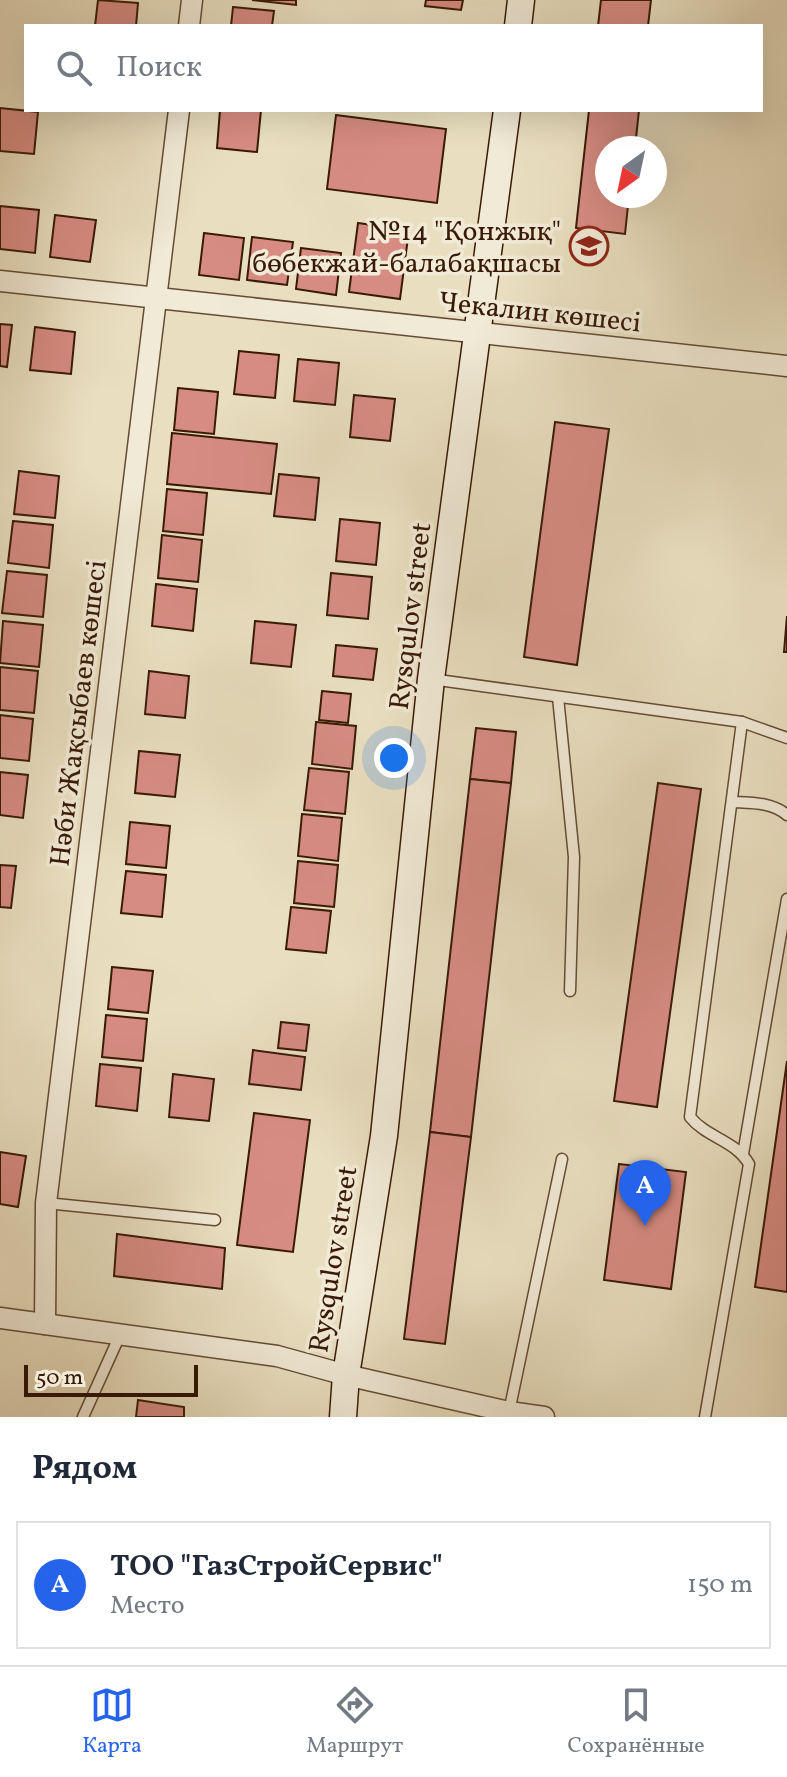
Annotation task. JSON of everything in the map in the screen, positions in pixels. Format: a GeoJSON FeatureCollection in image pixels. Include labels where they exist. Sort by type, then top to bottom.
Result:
{"type":"FeatureCollection","features":[{"type":"Feature","properties":{"kind":"street"},"geometry":{"type":"LineString","coordinates":[[189,24],[192,0]]}},
{"type":"Feature","properties":{"kind":"street"},"geometry":{"type":"LineString","coordinates":[[518,24],[521,0]]}},
{"type":"Feature","properties":{"kind":"street","name":"Нәби Жақсыбаев көшесі"},"geometry":{"type":"LineString","coordinates":[[45,1324],[46,1203],[179,112]]}},
{"type":"Feature","properties":{"kind":"street","name":"Rysqulov street"},"geometry":{"type":"LineString","coordinates":[[343,1417],[346,1375],[384,1136],[431,679],[507,112]]}},
{"type":"Feature","properties":{"kind":"street","name":"Чекалин көшесі"},"geometry":{"type":"LineString","coordinates":[[0,281],[787,366]]}},
{"type":"Feature","properties":{"kind":"street"},"geometry":{"type":"LineString","coordinates":[[0,1318],[277,1356],[346,1375],[544,1417]]}},
{"type":"Feature","properties":{"kind":"lane"},"geometry":{"type":"LineString","coordinates":[[431,679],[742,722],[787,738]]}},
{"type":"Feature","properties":{"kind":"lane"},"geometry":{"type":"LineString","coordinates":[[558,697],[574,857],[570,991]]}},
{"type":"Feature","properties":{"kind":"lane"},"geometry":{"type":"LineString","coordinates":[[705,1417],[749,1164],[731,1144],[698,1127],[690,1117],[742,722]]}},
{"type":"Feature","properties":{"kind":"lane"},"geometry":{"type":"LineString","coordinates":[[732,802],[762,804],[787,815]]}},
{"type":"Feature","properties":{"kind":"lane"},"geometry":{"type":"LineString","coordinates":[[743,1154],[787,899]]}},
{"type":"Feature","properties":{"kind":"lane"},"geometry":{"type":"LineString","coordinates":[[509,1412],[562,1159]]}},
{"type":"Feature","properties":{"kind":"lane"},"geometry":{"type":"LineString","coordinates":[[46,1203],[215,1220]]}},
{"type":"Feature","properties":{"kind":"lane"},"geometry":{"type":"LineString","coordinates":[[83,1417],[120,1335]]}},
{"type":"Feature","properties":{"kind":"building"},"geometry":{"type":"Polygon","coordinates":[[[98,0],[138,3],[136,24],[95,24],[98,0]]]}},
{"type":"Feature","properties":{"kind":"building"},"geometry":{"type":"Polygon","coordinates":[[[252,0],[296,0],[296,5],[252,0]]]}},
{"type":"Feature","properties":{"kind":"building"},"geometry":{"type":"Polygon","coordinates":[[[426,0],[463,0],[461,10],[425,6],[426,0]]]}},
{"type":"Feature","properties":{"kind":"building"},"geometry":{"type":"Polygon","coordinates":[[[601,0],[651,0],[648,24],[598,24],[601,0]]]}},
{"type":"Feature","properties":{"kind":"building"},"geometry":{"type":"Polygon","coordinates":[[[233,7],[274,11],[272,24],[231,24],[233,7]]]}},
{"type":"Feature","properties":{"kind":"building"},"geometry":{"type":"Polygon","coordinates":[[[0,108],[38,112],[34,154],[0,151],[0,108]]]}},
{"type":"Feature","properties":{"kind":"building"},"geometry":{"type":"Polygon","coordinates":[[[220,112],[261,112],[257,152],[217,148],[220,112]]]}},
{"type":"Feature","properties":{"kind":"building"},"geometry":{"type":"Polygon","coordinates":[[[589,112],[639,112],[636,136],[595,136],[595,208],[628,208],[625,234],[576,228],[589,112]]]}},
{"type":"Feature","properties":{"kind":"building"},"geometry":{"type":"Polygon","coordinates":[[[336,115],[446,129],[437,203],[327,189],[336,115]]]}},
{"type":"Feature","properties":{"kind":"building"},"geometry":{"type":"Polygon","coordinates":[[[0,206],[39,210],[35,253],[0,249],[0,206]]]}},
{"type":"Feature","properties":{"kind":"building"},"geometry":{"type":"Polygon","coordinates":[[[55,215],[96,220],[90,262],[50,257],[55,215]]]}},
{"type":"Feature","properties":{"kind":"building"},"geometry":{"type":"Polygon","coordinates":[[[358,223],[409,230],[400,299],[349,292],[358,223]]]}},
{"type":"Feature","properties":{"kind":"building"},"geometry":{"type":"Polygon","coordinates":[[[204,233],[244,238],[239,280],[199,275],[204,233]]]}},
{"type":"Feature","properties":{"kind":"building"},"geometry":{"type":"Polygon","coordinates":[[[252,237],[293,242],[287,285],[247,280],[252,237]]]}},
{"type":"Feature","properties":{"kind":"building"},"geometry":{"type":"Polygon","coordinates":[[[301,248],[341,253],[336,295],[296,289],[301,248]]]}},
{"type":"Feature","properties":{"kind":"building"},"geometry":{"type":"Polygon","coordinates":[[[0,324],[12,325],[7,367],[0,366],[0,324]]]}},
{"type":"Feature","properties":{"kind":"building"},"geometry":{"type":"Polygon","coordinates":[[[35,327],[75,332],[71,374],[30,370],[35,327]]]}},
{"type":"Feature","properties":{"kind":"building"},"geometry":{"type":"Polygon","coordinates":[[[239,351],[279,355],[275,398],[234,394],[239,351]]]}},
{"type":"Feature","properties":{"kind":"building"},"geometry":{"type":"Polygon","coordinates":[[[298,359],[339,363],[335,405],[294,401],[298,359]]]}},
{"type":"Feature","properties":{"kind":"building"},"geometry":{"type":"Polygon","coordinates":[[[178,388],[218,392],[214,434],[174,430],[178,388]]]}},
{"type":"Feature","properties":{"kind":"building"},"geometry":{"type":"Polygon","coordinates":[[[354,395],[395,399],[390,441],[350,437],[354,395]]]}},
{"type":"Feature","properties":{"kind":"building"},"geometry":{"type":"Polygon","coordinates":[[[555,422],[609,429],[577,665],[524,657],[555,422]]]}},
{"type":"Feature","properties":{"kind":"building"},"geometry":{"type":"Polygon","coordinates":[[[172,433],[277,444],[271,494],[167,484],[172,433]]]}},
{"type":"Feature","properties":{"kind":"building"},"geometry":{"type":"Polygon","coordinates":[[[19,471],[59,476],[55,518],[14,514],[19,471]]]}},
{"type":"Feature","properties":{"kind":"building"},"geometry":{"type":"Polygon","coordinates":[[[279,474],[319,478],[315,520],[274,516],[279,474]]]}},
{"type":"Feature","properties":{"kind":"building"},"geometry":{"type":"Polygon","coordinates":[[[167,489],[207,493],[203,535],[163,531],[167,489]]]}},
{"type":"Feature","properties":{"kind":"building"},"geometry":{"type":"Polygon","coordinates":[[[340,519],[380,523],[376,565],[336,561],[340,519]]]}},
{"type":"Feature","properties":{"kind":"building"},"geometry":{"type":"Polygon","coordinates":[[[13,521],[53,525],[49,568],[8,563],[13,521]]]}},
{"type":"Feature","properties":{"kind":"building"},"geometry":{"type":"Polygon","coordinates":[[[162,535],[202,540],[198,582],[158,578],[162,535]]]}},
{"type":"Feature","properties":{"kind":"building"},"geometry":{"type":"Polygon","coordinates":[[[7,571],[47,575],[43,617],[2,613],[7,571]]]}},
{"type":"Feature","properties":{"kind":"building"},"geometry":{"type":"Polygon","coordinates":[[[331,573],[372,577],[368,619],[327,615],[331,573]]]}},
{"type":"Feature","properties":{"kind":"building"},"geometry":{"type":"Polygon","coordinates":[[[156,584],[197,589],[193,631],[152,626],[156,584]]]}},
{"type":"Feature","properties":{"kind":"building"},"geometry":{"type":"Polygon","coordinates":[[[787,616],[787,652],[784,652],[787,616]]]}},
{"type":"Feature","properties":{"kind":"building"},"geometry":{"type":"Polygon","coordinates":[[[3,621],[43,625],[39,667],[0,663],[3,621]]]}},
{"type":"Feature","properties":{"kind":"building"},"geometry":{"type":"Polygon","coordinates":[[[255,621],[296,625],[291,667],[251,663],[255,621]]]}},
{"type":"Feature","properties":{"kind":"building"},"geometry":{"type":"Polygon","coordinates":[[[336,645],[377,649],[373,680],[333,676],[336,645]]]}},
{"type":"Feature","properties":{"kind":"building"},"geometry":{"type":"Polygon","coordinates":[[[0,667],[38,671],[34,713],[0,710],[0,667]]]}},
{"type":"Feature","properties":{"kind":"building"},"geometry":{"type":"Polygon","coordinates":[[[149,671],[189,676],[185,718],[145,714],[149,671]]]}},
{"type":"Feature","properties":{"kind":"building"},"geometry":{"type":"Polygon","coordinates":[[[322,691],[351,694],[348,723],[319,720],[322,691]]]}},
{"type":"Feature","properties":{"kind":"building"},"geometry":{"type":"Polygon","coordinates":[[[0,715],[33,719],[29,761],[0,758],[0,715]]]}},
{"type":"Feature","properties":{"kind":"building"},"geometry":{"type":"Polygon","coordinates":[[[316,722],[356,726],[352,769],[312,764],[316,722]]]}},
{"type":"Feature","properties":{"kind":"building"},"geometry":{"type":"Polygon","coordinates":[[[476,728],[516,732],[511,783],[470,779],[476,728]]]}},
{"type":"Feature","properties":{"kind":"building"},"geometry":{"type":"Polygon","coordinates":[[[139,751],[180,755],[175,797],[135,793],[139,751]]]}},
{"type":"Feature","properties":{"kind":"building"},"geometry":{"type":"Polygon","coordinates":[[[309,768],[349,772],[345,814],[304,810],[309,768]]]}},
{"type":"Feature","properties":{"kind":"building"},"geometry":{"type":"Polygon","coordinates":[[[0,772],[28,775],[23,818],[0,815],[0,772]]]}},
{"type":"Feature","properties":{"kind":"building"},"geometry":{"type":"Polygon","coordinates":[[[470,779],[511,783],[471,1137],[430,1132],[470,779]]]}},
{"type":"Feature","properties":{"kind":"building"},"geometry":{"type":"Polygon","coordinates":[[[658,783],[701,789],[657,1107],[614,1101],[658,783]]]}},
{"type":"Feature","properties":{"kind":"building"},"geometry":{"type":"Polygon","coordinates":[[[302,814],[342,818],[338,861],[298,856],[302,814]]]}},
{"type":"Feature","properties":{"kind":"building"},"geometry":{"type":"Polygon","coordinates":[[[130,822],[170,826],[166,868],[126,864],[130,822]]]}},
{"type":"Feature","properties":{"kind":"building"},"geometry":{"type":"Polygon","coordinates":[[[298,861],[338,865],[334,907],[294,903],[298,861]]]}},
{"type":"Feature","properties":{"kind":"building"},"geometry":{"type":"Polygon","coordinates":[[[0,865],[16,866],[11,908],[0,907],[0,865]]]}},
{"type":"Feature","properties":{"kind":"building"},"geometry":{"type":"Polygon","coordinates":[[[126,871],[166,875],[162,917],[121,913],[126,871]]]}},
{"type":"Feature","properties":{"kind":"building"},"geometry":{"type":"Polygon","coordinates":[[[291,907],[331,911],[326,953],[286,949],[291,907]]]}},
{"type":"Feature","properties":{"kind":"building"},"geometry":{"type":"Polygon","coordinates":[[[112,967],[153,971],[148,1013],[108,1009],[112,967]]]}},
{"type":"Feature","properties":{"kind":"building"},"geometry":{"type":"Polygon","coordinates":[[[106,1015],[147,1019],[143,1061],[102,1057],[106,1015]]]}},
{"type":"Feature","properties":{"kind":"building"},"geometry":{"type":"Polygon","coordinates":[[[281,1022],[309,1025],[306,1051],[278,1048],[281,1022]]]}},
{"type":"Feature","properties":{"kind":"building"},"geometry":{"type":"Polygon","coordinates":[[[253,1050],[305,1057],[301,1090],[249,1084],[253,1050]]]}},
{"type":"Feature","properties":{"kind":"building"},"geometry":{"type":"Polygon","coordinates":[[[787,1061],[787,1292],[755,1287],[787,1061]]]}},
{"type":"Feature","properties":{"kind":"building"},"geometry":{"type":"Polygon","coordinates":[[[100,1064],[141,1068],[137,1111],[96,1106],[100,1064]]]}},
{"type":"Feature","properties":{"kind":"building"},"geometry":{"type":"Polygon","coordinates":[[[173,1074],[214,1079],[209,1121],[169,1117],[173,1074]]]}},
{"type":"Feature","properties":{"kind":"building"},"geometry":{"type":"Polygon","coordinates":[[[254,1113],[310,1120],[293,1252],[237,1245],[254,1113]]]}},
{"type":"Feature","properties":{"kind":"building"},"geometry":{"type":"Polygon","coordinates":[[[430,1132],[471,1137],[445,1344],[404,1339],[430,1132]]]}},
{"type":"Feature","properties":{"kind":"building"},"geometry":{"type":"Polygon","coordinates":[[[0,1152],[26,1156],[18,1207],[0,1204],[0,1152]]]}},
{"type":"Feature","properties":{"kind":"building"},"geometry":{"type":"Polygon","coordinates":[[[619,1164],[686,1172],[671,1289],[604,1280],[619,1164]]]}},
{"type":"Feature","properties":{"kind":"building"},"geometry":{"type":"Polygon","coordinates":[[[117,1234],[225,1248],[222,1289],[114,1276],[117,1234]]]}},
{"type":"Feature","properties":{"kind":"building"},"geometry":{"type":"Polygon","coordinates":[[[138,1400],[184,1407],[184,1417],[136,1417],[138,1400]]]}},
{"type":"Feature","properties":{"kind":"place","name":"№14 \"Қонжық\" бөбекжай-балабақшасы"},"geometry":{"type":"Point","coordinates":[589,246]}},
{"type":"Feature","properties":{"kind":"place","name":"ТОО \"ГазСтройСервис\""},"geometry":{"type":"Point","coordinates":[645,1226]}}]}
